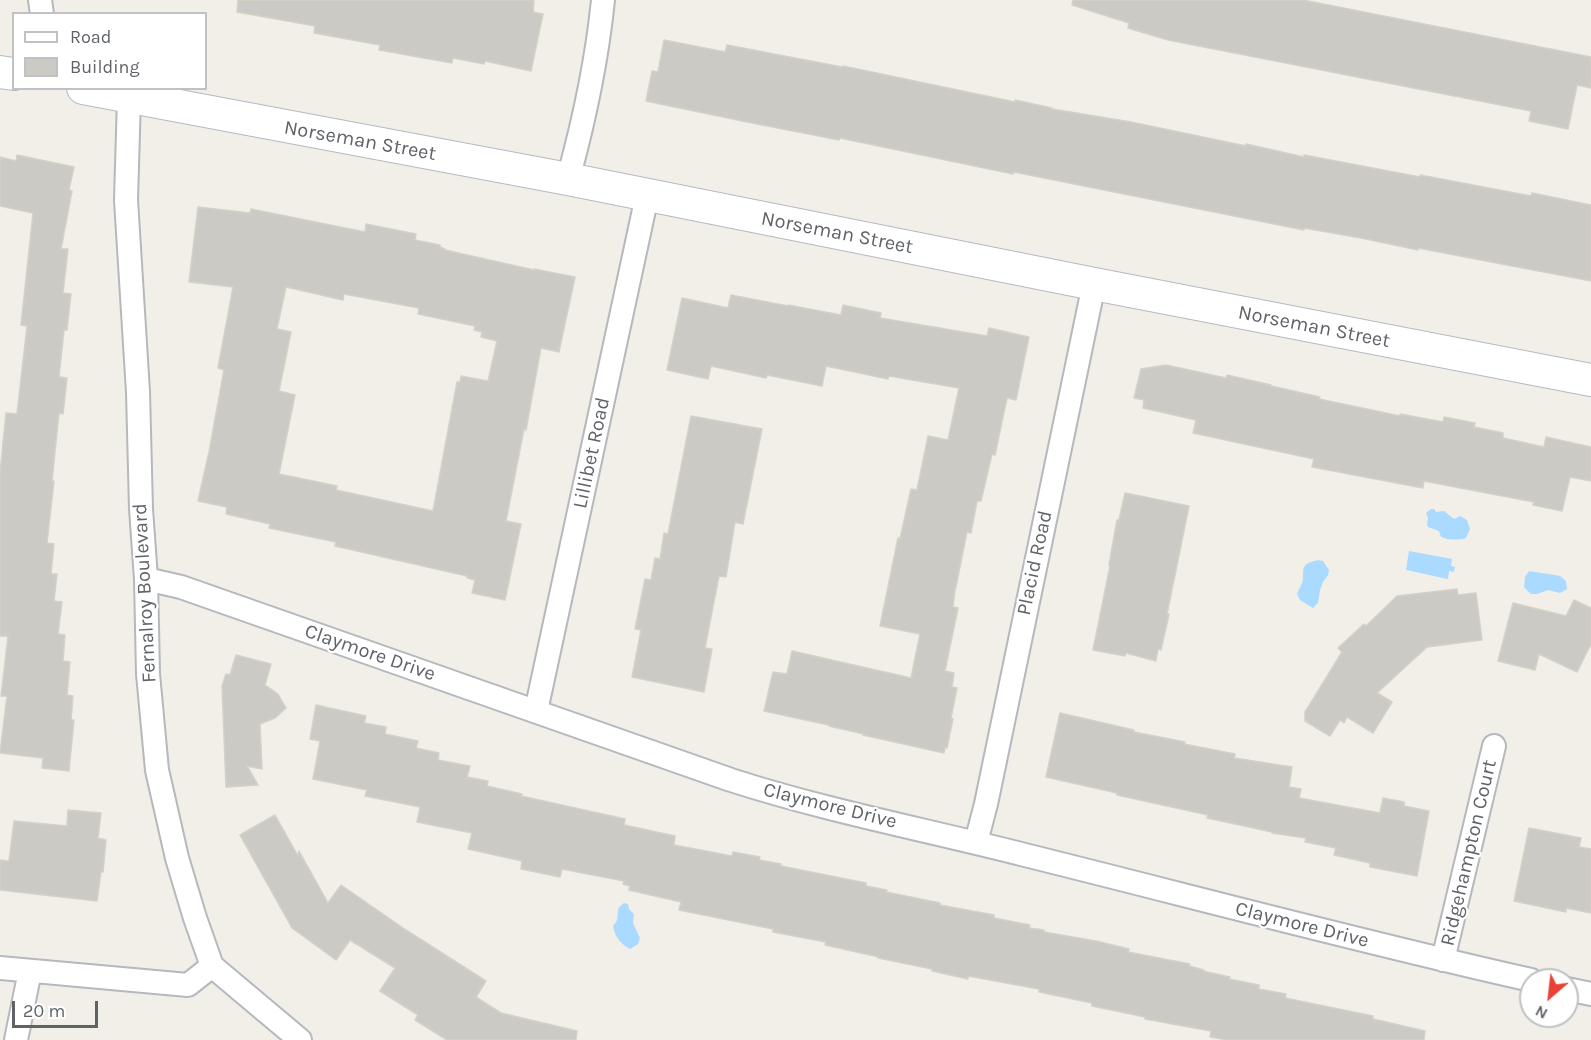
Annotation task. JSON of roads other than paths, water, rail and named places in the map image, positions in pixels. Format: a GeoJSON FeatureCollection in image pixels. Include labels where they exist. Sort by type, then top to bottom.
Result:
{"type":"FeatureCollection","features":[{"type":"Feature","properties":{"kind":"street"},"geometry":{"type":"LineString","coordinates":[[568,179],[582,128],[603,0]]}},
{"type":"Feature","properties":{"kind":"street","name":"Norseman Street"},"geometry":{"type":"LineString","coordinates":[[92,90],[568,179],[1591,380]]}},
{"type":"Feature","properties":{"kind":"street","name":"Fernalroy Boulevard"},"geometry":{"type":"LineString","coordinates":[[129,98],[126,200],[146,579],[148,674],[157,770],[177,858],[212,966]]}},
{"type":"Feature","properties":{"kind":"street","name":"Lillibet Road"},"geometry":{"type":"LineString","coordinates":[[536,711],[647,195]]}},
{"type":"Feature","properties":{"kind":"street","name":"Placid Road"},"geometry":{"type":"LineString","coordinates":[[976,842],[986,804],[1094,284]]}},
{"type":"Feature","properties":{"kind":"street","name":"Claymore Drive"},"geometry":{"type":"LineString","coordinates":[[146,579],[181,587],[776,794],[1519,977]]}},
{"type":"Feature","properties":{"kind":"street","name":"Ridgehampton Court"},"geometry":{"type":"LineString","coordinates":[[1443,960],[1494,746]]}},
{"type":"Feature","properties":{"kind":"street"},"geometry":{"type":"LineString","coordinates":[[0,968],[188,985],[212,966],[300,1040]]}},
{"type":"Feature","properties":{"kind":"street"},"geometry":{"type":"LineString","coordinates":[[16,1040],[30,972]]}},
{"type":"Feature","properties":{"kind":"water"},"geometry":{"type":"Polygon","coordinates":[[[1431,509],[1436,512],[1444,511],[1454,519],[1460,516],[1467,520],[1470,529],[1466,538],[1446,539],[1439,531],[1428,527],[1426,513],[1431,509]]]}},
{"type":"Feature","properties":{"kind":"water"},"geometry":{"type":"Polygon","coordinates":[[[1409,551],[1452,559],[1451,566],[1455,567],[1454,572],[1449,571],[1448,579],[1406,570],[1409,551]]]}},
{"type":"Feature","properties":{"kind":"water"},"geometry":{"type":"Polygon","coordinates":[[[1318,560],[1323,561],[1329,570],[1320,590],[1318,603],[1313,608],[1300,600],[1297,594],[1305,565],[1318,560]]]}},
{"type":"Feature","properties":{"kind":"water"},"geometry":{"type":"Polygon","coordinates":[[[1529,571],[1560,576],[1566,581],[1567,589],[1560,593],[1548,590],[1531,594],[1524,587],[1525,577],[1529,571]]]}},
{"type":"Feature","properties":{"kind":"water"},"geometry":{"type":"Polygon","coordinates":[[[624,903],[628,904],[634,914],[633,923],[640,938],[638,944],[630,949],[620,941],[613,928],[617,920],[618,909],[624,903]]]}}]}
